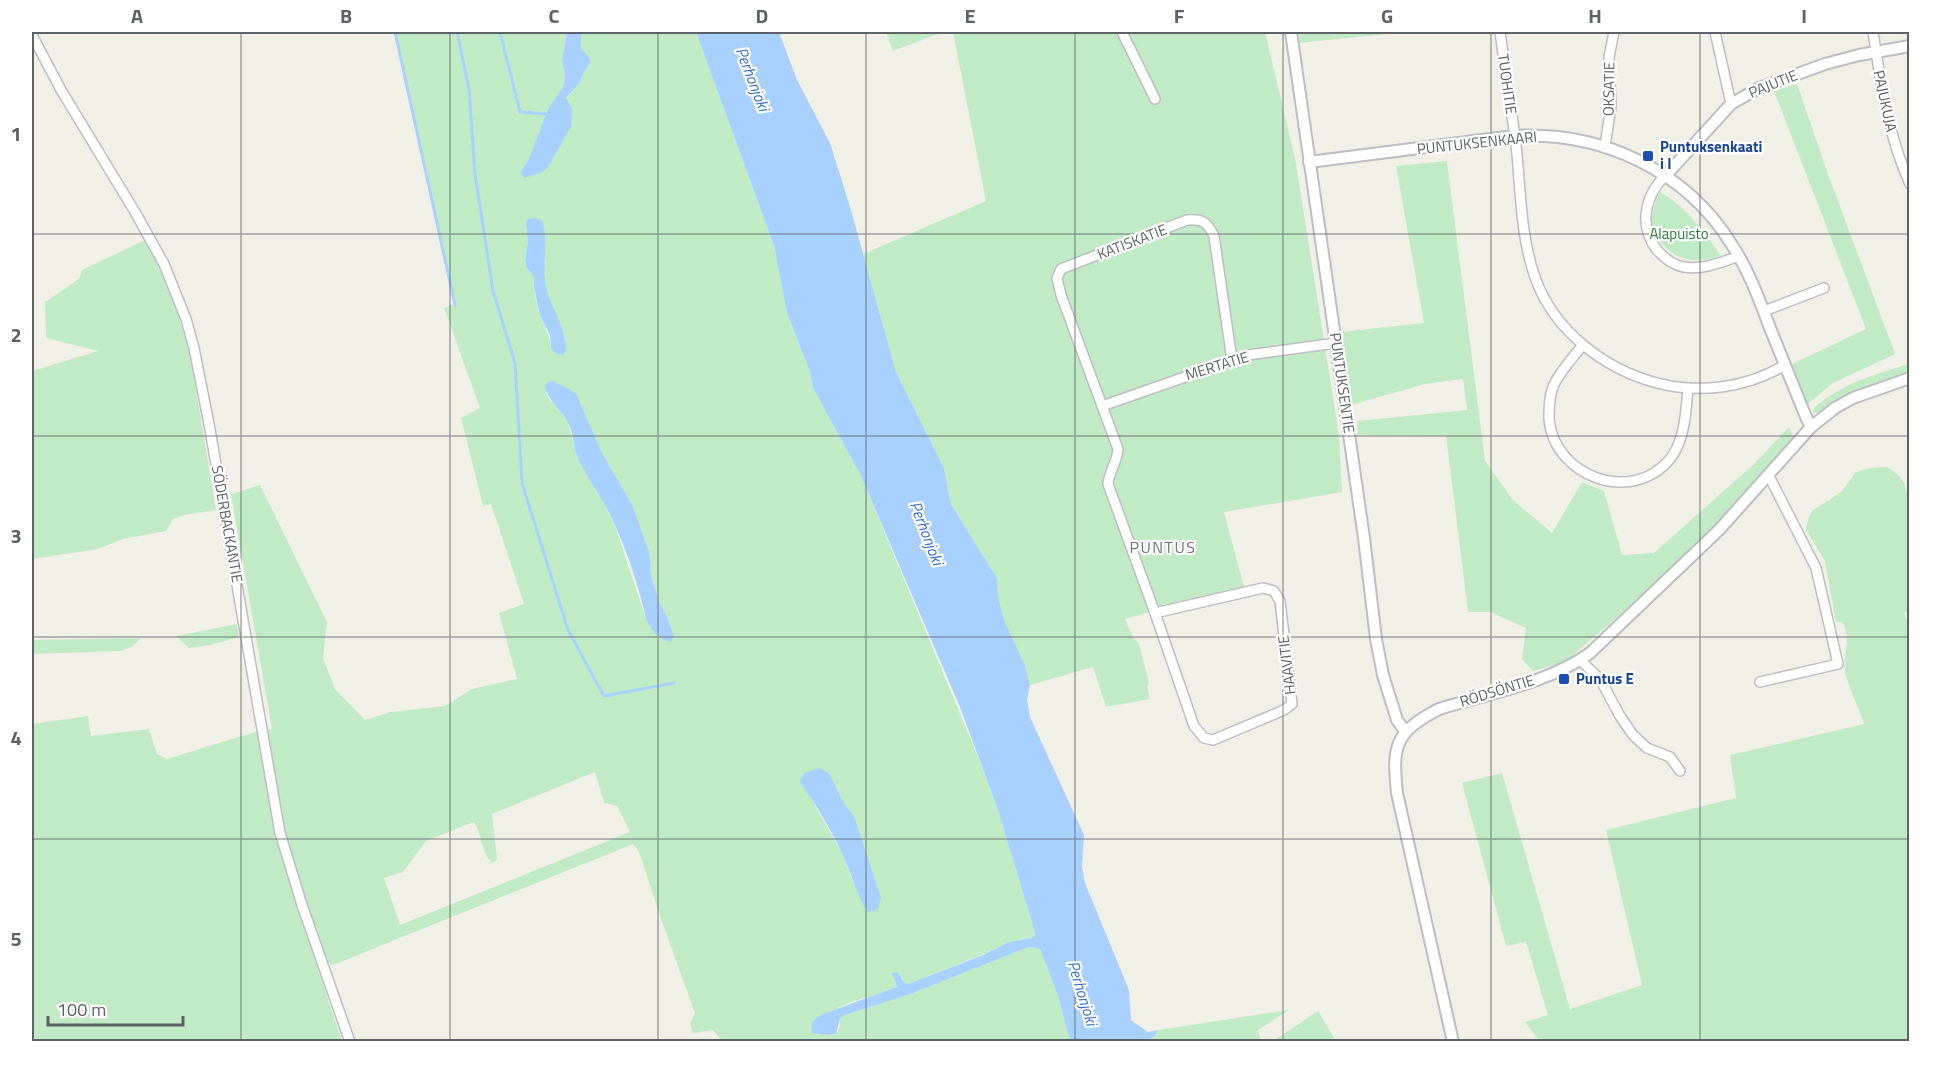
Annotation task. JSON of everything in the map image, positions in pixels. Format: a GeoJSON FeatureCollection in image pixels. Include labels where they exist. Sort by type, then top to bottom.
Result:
{"type":"FeatureCollection","features":[{"type":"Feature","properties":{"kind":"street"},"geometry":{"type":"LineString","coordinates":[[1122,32],[1155,99]]}},
{"type":"Feature","properties":{"kind":"street","name":"PUNTUKSENTIE"},"geometry":{"type":"LineString","coordinates":[[1291,32],[1364,538],[1376,639],[1383,675],[1397,720],[1405,731]]}},
{"type":"Feature","properties":{"kind":"street","name":"TUOHITIE"},"geometry":{"type":"LineString","coordinates":[[1500,32],[1526,239],[1536,280],[1556,315],[1582,346]]}},
{"type":"Feature","properties":{"kind":"street","name":"OKSATIE"},"geometry":{"type":"LineString","coordinates":[[1605,146],[1611,106],[1610,43],[1614,32]]}},
{"type":"Feature","properties":{"kind":"street"},"geometry":{"type":"LineString","coordinates":[[1715,32],[1731,104]]}},
{"type":"Feature","properties":{"kind":"street","name":"PAJUKUJA"},"geometry":{"type":"LineString","coordinates":[[1873,32],[1891,131],[1910,184]]}},
{"type":"Feature","properties":{"kind":"street","name":"SÖDERBACKANTIE"},"geometry":{"type":"LineString","coordinates":[[32,35],[61,90],[164,264],[186,319],[209,424],[280,833],[350,1041]]}},
{"type":"Feature","properties":{"kind":"street","name":"PAJUTIE"},"geometry":{"type":"LineString","coordinates":[[1666,175],[1731,104],[1759,88],[1826,64],[1876,51],[1910,46]]}},
{"type":"Feature","properties":{"kind":"street","name":"PUNTUKSENKAARI"},"geometry":{"type":"LineString","coordinates":[[1309,162],[1514,136],[1558,137],[1605,146],[1629,155],[1666,175],[1695,200],[1718,225],[1739,256],[1752,280],[1812,427]]}},
{"type":"Feature","properties":{"kind":"street"},"geometry":{"type":"LineString","coordinates":[[1666,175],[1651,193],[1647,202],[1646,221],[1649,238],[1663,256],[1674,263],[1693,268],[1714,265],[1739,256]]}},
{"type":"Feature","properties":{"kind":"street","name":"KATISKATIE"},"geometry":{"type":"LineString","coordinates":[[1102,406],[1061,295],[1057,278],[1061,269],[1187,220],[1200,219],[1208,223],[1214,236],[1232,360]]}},
{"type":"Feature","properties":{"kind":"street"},"geometry":{"type":"LineString","coordinates":[[1764,311],[1824,288]]}},
{"type":"Feature","properties":{"kind":"street","name":"MERTATIE"},"geometry":{"type":"LineString","coordinates":[[1102,406],[1248,355],[1336,343]]}},
{"type":"Feature","properties":{"kind":"street"},"geometry":{"type":"LineString","coordinates":[[1688,388],[1685,416],[1671,458],[1661,467],[1637,480],[1622,482],[1585,474],[1561,453],[1550,425],[1550,397],[1556,382],[1582,346],[1636,376],[1671,386],[1688,388],[1728,386],[1749,381],[1785,365]]}},
{"type":"Feature","properties":{"kind":"street","name":"RÖDSÖNTIE"},"geometry":{"type":"LineString","coordinates":[[1405,731],[1439,709],[1558,672],[1580,660],[1719,530],[1812,427],[1835,408],[1853,398],[1910,378]]}},
{"type":"Feature","properties":{"kind":"street","name":"HAAVITIE"},"geometry":{"type":"LineString","coordinates":[[1102,406],[1118,449],[1117,462],[1108,484],[1194,726],[1204,738],[1212,740],[1284,710],[1292,704],[1280,602],[1274,591],[1263,588],[1155,613]]}},
{"type":"Feature","properties":{"kind":"street"},"geometry":{"type":"LineString","coordinates":[[1760,682],[1838,664],[1816,568],[1769,476]]}},
{"type":"Feature","properties":{"kind":"street"},"geometry":{"type":"LineString","coordinates":[[1580,660],[1600,679],[1633,735],[1647,748],[1670,757],[1680,771]]}},
{"type":"Feature","properties":{"kind":"street"},"geometry":{"type":"LineString","coordinates":[[1405,731],[1396,747],[1397,793],[1453,1041]]}},
{"type":"Feature","properties":{"kind":"green space"},"geometry":{"type":"Polygon","coordinates":[[[396,32],[565,32],[562,60],[565,76],[563,87],[555,99],[528,161],[520,172],[548,167],[566,134],[571,118],[566,99],[580,83],[590,64],[581,48],[581,32],[696,32],[774,246],[787,313],[810,372],[813,388],[861,476],[978,757],[998,810],[1035,933],[1034,937],[1021,939],[908,984],[905,984],[902,977],[893,978],[897,987],[851,1002],[814,1019],[812,1032],[836,1034],[840,1027],[840,1019],[845,1015],[908,995],[1029,947],[1040,949],[1058,996],[1070,1041],[723,1042],[713,1030],[693,1033],[690,1024],[695,1013],[639,852],[633,844],[333,965],[312,952],[342,1041],[32,1041],[32,724],[88,716],[91,736],[149,729],[157,754],[167,759],[272,729],[231,494],[260,485],[327,622],[323,658],[335,689],[365,720],[391,712],[445,706],[472,689],[517,679],[499,613],[524,604],[491,504],[483,506],[461,418],[480,408],[444,308],[455,304],[396,32]],[[527,219],[528,242],[526,267],[534,277],[537,307],[551,348],[566,341],[545,280],[545,247],[527,219]],[[546,392],[568,423],[577,456],[597,489],[616,529],[646,619],[674,636],[660,604],[651,575],[650,554],[632,504],[603,455],[576,393],[546,392]],[[595,772],[492,814],[497,860],[492,863],[488,859],[474,822],[426,841],[403,872],[384,878],[400,925],[630,832],[617,806],[604,803],[595,772]],[[837,788],[808,793],[844,857],[854,885],[881,897],[854,817],[837,788]]]}},
{"type":"Feature","properties":{"kind":"green space"},"geometry":{"type":"Polygon","coordinates":[[[886,32],[943,32],[893,51],[886,32]]]}},
{"type":"Feature","properties":{"kind":"green space"},"geometry":{"type":"Polygon","coordinates":[[[953,32],[1265,32],[1295,158],[1339,435],[1342,492],[1224,512],[1245,591],[1216,598],[1203,597],[1125,619],[1133,637],[1139,644],[1149,682],[1147,687],[1150,699],[1106,707],[1093,667],[1030,685],[1025,665],[1004,620],[998,596],[997,578],[951,504],[944,468],[896,372],[863,254],[986,201],[953,32]]]}},
{"type":"Feature","properties":{"kind":"green space"},"geometry":{"type":"Polygon","coordinates":[[[1300,32],[1406,32],[1299,43],[1300,32]]]}},
{"type":"Feature","properties":{"kind":"green space"},"geometry":{"type":"Polygon","coordinates":[[[1797,84],[1895,354],[1833,383],[1808,404],[1792,364],[1866,329],[1774,91],[1797,84]]]}},
{"type":"Feature","properties":{"kind":"green space"},"geometry":{"type":"Polygon","coordinates":[[[1447,161],[1485,461],[1513,500],[1552,533],[1582,482],[1604,491],[1622,555],[1654,553],[1754,464],[1789,427],[1794,440],[1725,517],[1669,572],[1565,662],[1533,671],[1522,659],[1526,628],[1490,612],[1468,612],[1446,436],[1358,435],[1357,421],[1467,410],[1463,379],[1425,384],[1351,405],[1341,332],[1424,323],[1396,166],[1447,161]]]}},
{"type":"Feature","properties":{"kind":"green space","name":"Alapuisto"},"geometry":{"type":"Polygon","coordinates":[[[1660,192],[1694,221],[1721,256],[1703,260],[1685,259],[1664,247],[1655,234],[1652,220],[1653,209],[1660,192]]]}},
{"type":"Feature","properties":{"kind":"green space"},"geometry":{"type":"Polygon","coordinates":[[[145,240],[170,290],[189,349],[216,510],[173,519],[166,531],[123,539],[98,549],[32,559],[32,371],[98,351],[46,338],[45,302],[79,279],[82,270],[145,240]]]}},
{"type":"Feature","properties":{"kind":"green space"},"geometry":{"type":"Polygon","coordinates":[[[1909,364],[1909,372],[1855,392],[1823,411],[1813,412],[1814,408],[1825,399],[1847,386],[1909,364]]]}},
{"type":"Feature","properties":{"kind":"green space"},"geometry":{"type":"Polygon","coordinates":[[[1887,467],[1904,483],[1911,527],[1909,610],[1904,613],[1910,626],[1909,1041],[1539,1041],[1525,1022],[1548,1015],[1526,942],[1506,946],[1462,783],[1502,773],[1570,1009],[1642,985],[1606,830],[1736,798],[1730,755],[1864,724],[1846,677],[1845,628],[1842,622],[1836,622],[1825,561],[1806,530],[1812,511],[1841,492],[1856,472],[1887,467]]]}},
{"type":"Feature","properties":{"kind":"green space"},"geometry":{"type":"Polygon","coordinates":[[[237,624],[239,637],[210,645],[189,648],[176,636],[237,624]]]}},
{"type":"Feature","properties":{"kind":"green space"},"geometry":{"type":"Polygon","coordinates":[[[141,638],[133,646],[121,651],[32,654],[32,640],[141,638]]]}},
{"type":"Feature","properties":{"kind":"green space"},"geometry":{"type":"Polygon","coordinates":[[[1289,1010],[1258,1030],[1261,1041],[1148,1042],[1158,1030],[1289,1010]]]}},
{"type":"Feature","properties":{"kind":"green space"},"geometry":{"type":"Polygon","coordinates":[[[1318,1011],[1336,1041],[1273,1041],[1318,1011]]]}},
{"type":"Feature","properties":{"kind":"water"},"geometry":{"type":"Polygon","coordinates":[[[565,32],[581,32],[581,48],[590,59],[590,64],[580,83],[566,98],[572,109],[571,127],[548,167],[540,173],[524,178],[520,172],[528,161],[549,107],[563,87],[565,76],[562,60],[565,32]]]}},
{"type":"Feature","properties":{"kind":"water","name":"Perhonjoki"},"geometry":{"type":"Polygon","coordinates":[[[696,32],[779,32],[797,80],[830,143],[896,372],[944,468],[951,504],[997,578],[998,596],[1004,620],[1025,665],[1030,685],[1027,700],[1030,717],[1084,835],[1082,867],[1085,883],[1129,990],[1131,1020],[1148,1032],[1158,1030],[1155,1036],[1148,1041],[1070,1041],[1058,996],[1040,949],[1029,947],[908,995],[845,1015],[840,1019],[836,1034],[812,1033],[812,1023],[820,1016],[897,987],[892,973],[897,972],[908,984],[1010,942],[1034,937],[1035,933],[998,810],[960,707],[861,476],[813,388],[810,372],[787,313],[774,246],[696,32]]]}},
{"type":"Feature","properties":{"kind":"water"},"geometry":{"type":"Polygon","coordinates":[[[527,219],[542,220],[544,228],[546,285],[564,334],[566,351],[563,355],[555,353],[551,348],[550,335],[540,316],[534,277],[526,267],[528,242],[526,224],[527,219]]]}},
{"type":"Feature","properties":{"kind":"water"},"geometry":{"type":"Polygon","coordinates":[[[553,381],[576,393],[603,455],[632,504],[650,554],[651,575],[660,604],[674,636],[671,642],[659,637],[646,619],[635,577],[619,534],[577,456],[572,433],[566,420],[547,392],[545,386],[548,382],[553,381]]]}},
{"type":"Feature","properties":{"kind":"water"},"geometry":{"type":"Polygon","coordinates":[[[820,768],[829,773],[844,803],[854,816],[881,897],[878,909],[868,912],[864,906],[835,840],[819,810],[800,782],[804,773],[820,768]]]}},
{"type":"Feature","properties":{"kind":"waterway"},"geometry":{"type":"LineString","coordinates":[[395,32],[455,305]]}},
{"type":"Feature","properties":{"kind":"waterway"},"geometry":{"type":"LineString","coordinates":[[457,32],[469,89],[475,174],[493,291],[515,363],[522,483],[568,630],[604,696],[674,683]]}},
{"type":"Feature","properties":{"kind":"waterway"},"geometry":{"type":"LineString","coordinates":[[500,32],[520,112],[547,114]]}},
{"type":"Feature","properties":{"kind":"place","name":"Puntuksenkaati i I"},"geometry":{"type":"Point","coordinates":[1648,156]}},
{"type":"Feature","properties":{"kind":"place","name":"Puntus E"},"geometry":{"type":"Point","coordinates":[1564,679]}},
{"type":"Feature","properties":{"kind":"district","name":"PUNTUS"},"geometry":{"type":"Point","coordinates":[1163,547]}}]}
